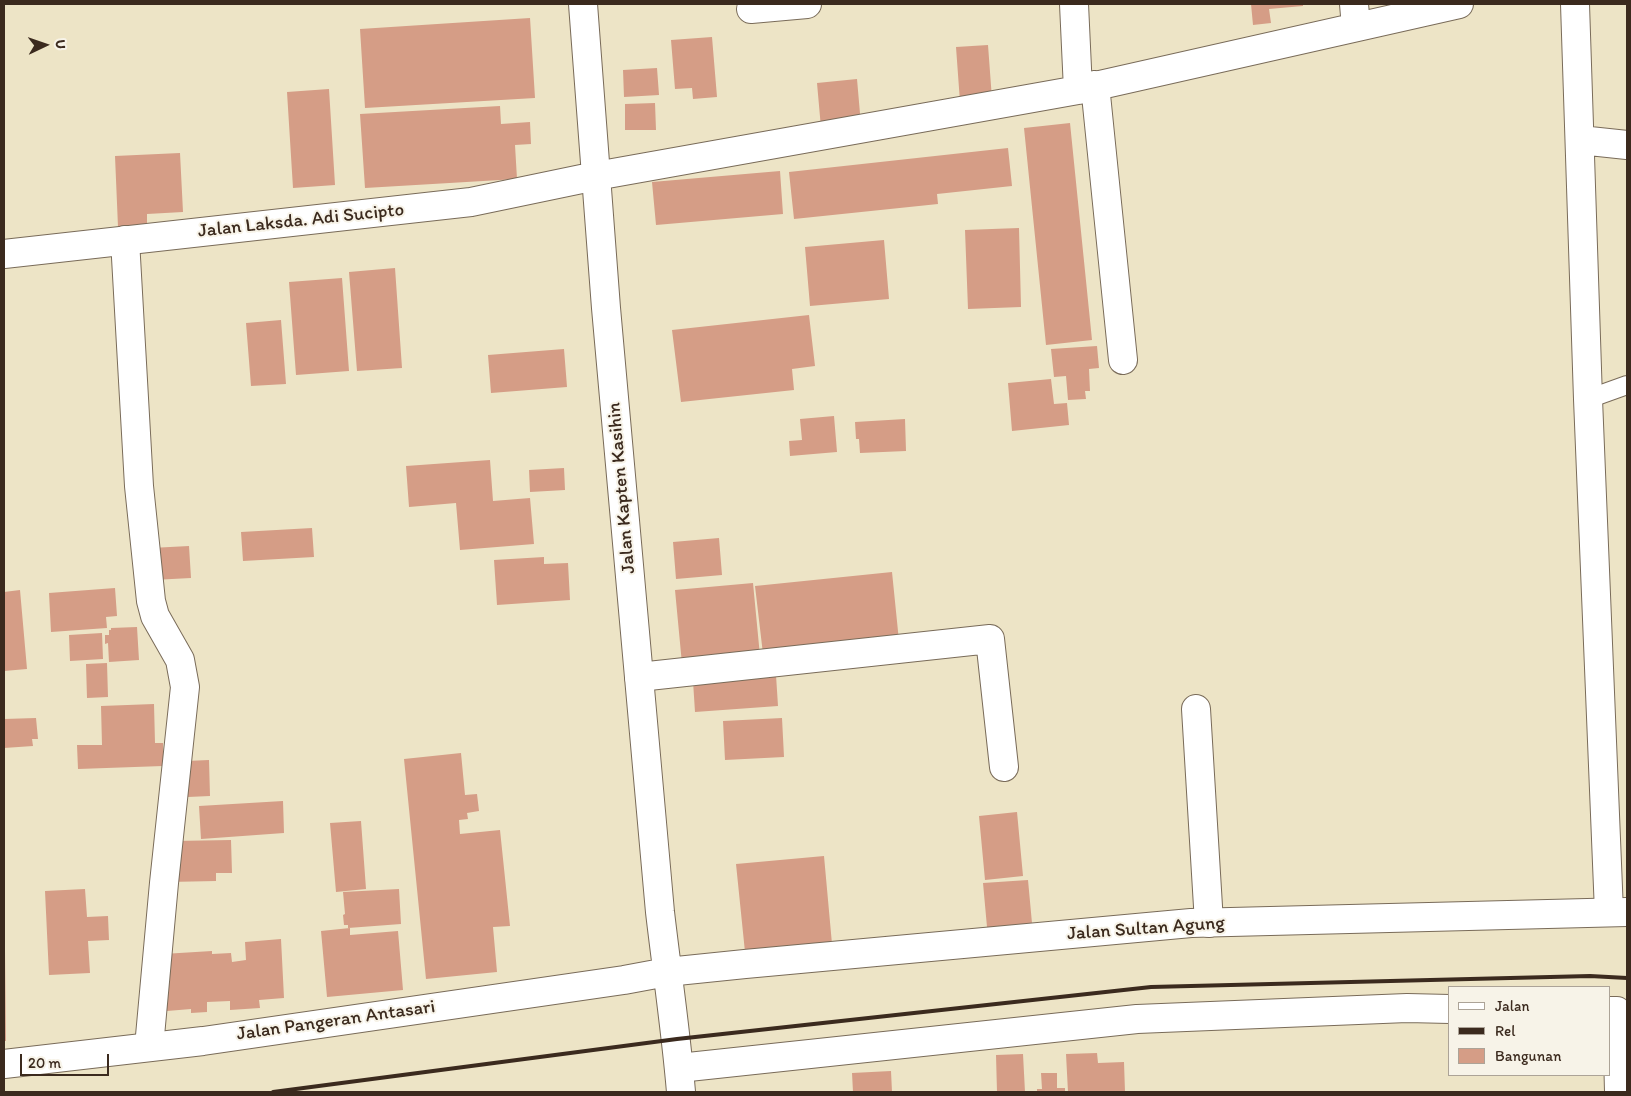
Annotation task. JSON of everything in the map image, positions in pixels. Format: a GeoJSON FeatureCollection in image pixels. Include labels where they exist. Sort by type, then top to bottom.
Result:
{"type":"FeatureCollection","features":[{"type":"Feature","properties":{"kind":"street","name":"Jalan Kapten Kasihin"},"geometry":{"type":"LineString","coordinates":[[583,4],[606,308],[639,677],[667,972],[680,1080]]}},
{"type":"Feature","properties":{"kind":"street"},"geometry":{"type":"LineString","coordinates":[[751,9],[807,4]]}},
{"type":"Feature","properties":{"kind":"street"},"geometry":{"type":"LineString","coordinates":[[1074,4],[1123,360]]}},
{"type":"Feature","properties":{"kind":"street","name":"Jalan Laksda. Adi Sucipto"},"geometry":{"type":"LineString","coordinates":[[4,254],[471,202],[596,176],[1086,87],[1355,15],[1459,4]]}},
{"type":"Feature","properties":{"kind":"street"},"geometry":{"type":"LineString","coordinates":[[1575,4],[1588,399],[1618,912]]}},
{"type":"Feature","properties":{"kind":"street"},"geometry":{"type":"LineString","coordinates":[[1580,140],[1627,145]]}},
{"type":"Feature","properties":{"kind":"street"},"geometry":{"type":"LineString","coordinates":[[124,240],[139,486],[151,601],[155,616],[180,660],[186,687],[148,1047]]}},
{"type":"Feature","properties":{"kind":"street"},"geometry":{"type":"LineString","coordinates":[[639,677],[990,639],[1004,767]]}},
{"type":"Feature","properties":{"kind":"street"},"geometry":{"type":"LineString","coordinates":[[1196,710],[1209,923]]}},
{"type":"Feature","properties":{"kind":"street","name":"Jalan Sultan Agung"},"geometry":{"type":"LineString","coordinates":[[667,972],[1191,923],[1618,912]]}},
{"type":"Feature","properties":{"kind":"street","name":"Jalan Pangeran Antasari"},"geometry":{"type":"LineString","coordinates":[[4,1064],[222,1038],[667,972]]}},
{"type":"Feature","properties":{"kind":"street"},"geometry":{"type":"LineString","coordinates":[[680,1080],[1137,1019],[1407,1008],[1448,1009]]}},
{"type":"Feature","properties":{"kind":"street"},"geometry":{"type":"LineString","coordinates":[[1611,1011],[1617,1011],[1619,1092]]}},
{"type":"Feature","properties":{"kind":"lane"},"geometry":{"type":"LineString","coordinates":[[1588,399],[1627,385]]}},
{"type":"Feature","properties":{"kind":"building"},"geometry":{"type":"Polygon","coordinates":[[[1251,4],[1303,4],[1303,6],[1269,9],[1271,23],[1253,25],[1251,4]]]}},
{"type":"Feature","properties":{"kind":"building"},"geometry":{"type":"Polygon","coordinates":[[[530,18],[535,98],[365,108],[360,29],[530,18]]]}},
{"type":"Feature","properties":{"kind":"building"},"geometry":{"type":"Polygon","coordinates":[[[712,37],[717,97],[693,99],[692,88],[675,89],[671,40],[712,37]]]}},
{"type":"Feature","properties":{"kind":"building"},"geometry":{"type":"Polygon","coordinates":[[[988,45],[992,99],[960,102],[956,47],[988,45]]]}},
{"type":"Feature","properties":{"kind":"building"},"geometry":{"type":"Polygon","coordinates":[[[657,68],[659,95],[624,97],[623,70],[657,68]]]}},
{"type":"Feature","properties":{"kind":"building"},"geometry":{"type":"Polygon","coordinates":[[[857,79],[861,125],[821,128],[817,83],[857,79]]]}},
{"type":"Feature","properties":{"kind":"building"},"geometry":{"type":"Polygon","coordinates":[[[329,89],[335,185],[293,188],[287,92],[329,89]]]}},
{"type":"Feature","properties":{"kind":"building"},"geometry":{"type":"Polygon","coordinates":[[[655,103],[656,130],[625,130],[625,104],[655,103]]]}},
{"type":"Feature","properties":{"kind":"building"},"geometry":{"type":"Polygon","coordinates":[[[500,106],[501,124],[530,122],[531,144],[515,145],[517,179],[365,188],[360,114],[500,106]]]}},
{"type":"Feature","properties":{"kind":"building"},"geometry":{"type":"Polygon","coordinates":[[[1070,123],[1092,340],[1046,345],[1024,128],[1070,123]]]}},
{"type":"Feature","properties":{"kind":"building"},"geometry":{"type":"Polygon","coordinates":[[[1008,148],[1012,186],[937,194],[938,204],[794,219],[789,172],[1008,148]]]}},
{"type":"Feature","properties":{"kind":"building"},"geometry":{"type":"Polygon","coordinates":[[[180,153],[183,212],[147,214],[147,226],[118,227],[115,156],[180,153]]]}},
{"type":"Feature","properties":{"kind":"building"},"geometry":{"type":"Polygon","coordinates":[[[780,171],[783,214],[656,225],[652,182],[780,171]]]}},
{"type":"Feature","properties":{"kind":"building"},"geometry":{"type":"Polygon","coordinates":[[[1019,228],[1021,307],[968,309],[965,230],[1019,228]]]}},
{"type":"Feature","properties":{"kind":"building"},"geometry":{"type":"Polygon","coordinates":[[[884,240],[889,299],[810,306],[805,247],[884,240]]]}},
{"type":"Feature","properties":{"kind":"building"},"geometry":{"type":"Polygon","coordinates":[[[395,268],[402,368],[357,371],[349,272],[395,268]]]}},
{"type":"Feature","properties":{"kind":"building"},"geometry":{"type":"Polygon","coordinates":[[[342,278],[349,371],[296,375],[289,282],[342,278]]]}},
{"type":"Feature","properties":{"kind":"building"},"geometry":{"type":"Polygon","coordinates":[[[809,315],[815,366],[792,369],[794,390],[681,402],[672,330],[809,315]]]}},
{"type":"Feature","properties":{"kind":"building"},"geometry":{"type":"Polygon","coordinates":[[[281,320],[286,384],[251,386],[246,323],[281,320]]]}},
{"type":"Feature","properties":{"kind":"building"},"geometry":{"type":"Polygon","coordinates":[[[1097,346],[1099,368],[1089,369],[1090,391],[1085,391],[1086,399],[1068,400],[1066,376],[1054,377],[1051,349],[1097,346]]]}},
{"type":"Feature","properties":{"kind":"building"},"geometry":{"type":"Polygon","coordinates":[[[564,349],[567,387],[491,393],[488,355],[564,349]]]}},
{"type":"Feature","properties":{"kind":"building"},"geometry":{"type":"Polygon","coordinates":[[[1051,379],[1054,404],[1067,403],[1069,425],[1012,431],[1008,383],[1051,379]]]}},
{"type":"Feature","properties":{"kind":"building"},"geometry":{"type":"Polygon","coordinates":[[[834,416],[837,452],[790,456],[789,441],[802,440],[800,419],[834,416]]]}},
{"type":"Feature","properties":{"kind":"building"},"geometry":{"type":"Polygon","coordinates":[[[905,419],[906,451],[860,453],[859,439],[856,439],[855,422],[905,419]]]}},
{"type":"Feature","properties":{"kind":"building"},"geometry":{"type":"Polygon","coordinates":[[[490,460],[493,501],[530,498],[534,544],[460,550],[456,503],[409,507],[406,466],[490,460]]]}},
{"type":"Feature","properties":{"kind":"building"},"geometry":{"type":"Polygon","coordinates":[[[564,468],[565,490],[530,492],[529,470],[564,468]]]}},
{"type":"Feature","properties":{"kind":"building"},"geometry":{"type":"Polygon","coordinates":[[[312,528],[314,557],[243,561],[241,532],[312,528]]]}},
{"type":"Feature","properties":{"kind":"building"},"geometry":{"type":"Polygon","coordinates":[[[719,538],[722,575],[676,579],[673,542],[719,538]]]}},
{"type":"Feature","properties":{"kind":"building"},"geometry":{"type":"Polygon","coordinates":[[[189,546],[191,578],[153,580],[151,548],[189,546]]]}},
{"type":"Feature","properties":{"kind":"building"},"geometry":{"type":"Polygon","coordinates":[[[544,557],[544,564],[568,563],[570,600],[497,605],[494,560],[544,557]]]}},
{"type":"Feature","properties":{"kind":"building"},"geometry":{"type":"Polygon","coordinates":[[[892,572],[899,641],[763,654],[755,586],[892,572]]]}},
{"type":"Feature","properties":{"kind":"building"},"geometry":{"type":"Polygon","coordinates":[[[753,583],[760,656],[682,664],[675,590],[753,583]]]}},
{"type":"Feature","properties":{"kind":"building"},"geometry":{"type":"Polygon","coordinates":[[[115,588],[117,616],[106,617],[107,628],[51,632],[49,593],[115,588]]]}},
{"type":"Feature","properties":{"kind":"building"},"geometry":{"type":"Polygon","coordinates":[[[20,590],[27,669],[4,671],[4,592],[20,590]]]}},
{"type":"Feature","properties":{"kind":"building"},"geometry":{"type":"Polygon","coordinates":[[[137,627],[139,660],[109,662],[108,643],[105,644],[105,635],[109,635],[109,630],[111,628],[137,627]]]}},
{"type":"Feature","properties":{"kind":"building"},"geometry":{"type":"Polygon","coordinates":[[[102,633],[103,659],[70,661],[69,635],[102,633]]]}},
{"type":"Feature","properties":{"kind":"building"},"geometry":{"type":"Polygon","coordinates":[[[107,663],[108,697],[87,698],[86,664],[107,663]]]}},
{"type":"Feature","properties":{"kind":"building"},"geometry":{"type":"Polygon","coordinates":[[[776,675],[778,706],[695,712],[693,681],[776,675]]]}},
{"type":"Feature","properties":{"kind":"building"},"geometry":{"type":"Polygon","coordinates":[[[154,704],[155,743],[163,743],[163,766],[78,769],[77,745],[102,745],[101,706],[154,704]]]}},
{"type":"Feature","properties":{"kind":"building"},"geometry":{"type":"Polygon","coordinates":[[[36,718],[38,739],[32,739],[33,746],[4,748],[4,719],[36,718]]]}},
{"type":"Feature","properties":{"kind":"building"},"geometry":{"type":"Polygon","coordinates":[[[782,718],[784,757],[725,760],[723,721],[782,718]]]}},
{"type":"Feature","properties":{"kind":"building"},"geometry":{"type":"Polygon","coordinates":[[[461,753],[465,795],[477,794],[479,811],[467,813],[468,819],[459,820],[460,834],[500,830],[510,926],[493,927],[497,972],[426,979],[404,759],[461,753]]]}},
{"type":"Feature","properties":{"kind":"building"},"geometry":{"type":"Polygon","coordinates":[[[209,760],[210,796],[188,797],[186,761],[209,760]]]}},
{"type":"Feature","properties":{"kind":"building"},"geometry":{"type":"Polygon","coordinates":[[[283,801],[284,833],[201,839],[199,806],[283,801]]]}},
{"type":"Feature","properties":{"kind":"building"},"geometry":{"type":"Polygon","coordinates":[[[1017,812],[1023,876],[985,880],[979,816],[1017,812]]]}},
{"type":"Feature","properties":{"kind":"building"},"geometry":{"type":"Polygon","coordinates":[[[361,821],[366,889],[336,892],[330,823],[361,821]]]}},
{"type":"Feature","properties":{"kind":"building"},"geometry":{"type":"Polygon","coordinates":[[[231,840],[232,873],[216,873],[216,881],[168,882],[174,841],[231,840]]]}},
{"type":"Feature","properties":{"kind":"building"},"geometry":{"type":"Polygon","coordinates":[[[824,856],[832,944],[745,952],[736,864],[824,856]]]}},
{"type":"Feature","properties":{"kind":"building"},"geometry":{"type":"Polygon","coordinates":[[[1028,880],[1033,934],[988,938],[983,883],[1028,880]]]}},
{"type":"Feature","properties":{"kind":"building"},"geometry":{"type":"Polygon","coordinates":[[[85,889],[87,917],[108,916],[109,940],[88,941],[90,973],[49,975],[45,891],[85,889]]]}},
{"type":"Feature","properties":{"kind":"building"},"geometry":{"type":"Polygon","coordinates":[[[399,889],[401,924],[348,928],[348,925],[344,925],[343,892],[399,889]]]}},
{"type":"Feature","properties":{"kind":"building"},"geometry":{"type":"Polygon","coordinates":[[[350,928],[350,935],[398,931],[403,990],[327,997],[321,931],[350,928]]]}},
{"type":"Feature","properties":{"kind":"building"},"geometry":{"type":"Polygon","coordinates":[[[281,939],[284,998],[259,1000],[260,1008],[230,1010],[230,1001],[207,1002],[207,1012],[191,1013],[191,1009],[167,1011],[163,954],[212,951],[212,954],[231,953],[232,962],[246,960],[245,942],[281,939]]]}},
{"type":"Feature","properties":{"kind":"building"},"geometry":{"type":"Polygon","coordinates":[[[5,951],[6,1041],[4,1041],[5,951]]]}},
{"type":"Feature","properties":{"kind":"building"},"geometry":{"type":"Polygon","coordinates":[[[1097,1053],[1098,1063],[1124,1062],[1125,1092],[1068,1092],[1066,1054],[1097,1053]]]}},
{"type":"Feature","properties":{"kind":"building"},"geometry":{"type":"Polygon","coordinates":[[[1023,1054],[1025,1092],[997,1092],[996,1055],[1023,1054]]]}},
{"type":"Feature","properties":{"kind":"building"},"geometry":{"type":"Polygon","coordinates":[[[891,1071],[892,1092],[853,1092],[852,1073],[891,1071]]]}},
{"type":"Feature","properties":{"kind":"building"},"geometry":{"type":"Polygon","coordinates":[[[1041,1073],[1057,1073],[1057,1088],[1065,1088],[1065,1092],[1037,1092],[1037,1089],[1042,1089],[1041,1073]]]}},
{"type":"Feature","properties":{"kind":"railway"},"geometry":{"type":"LineString","coordinates":[[273,1092],[677,1039],[1151,987],[1590,976],[1627,978]]}}]}
